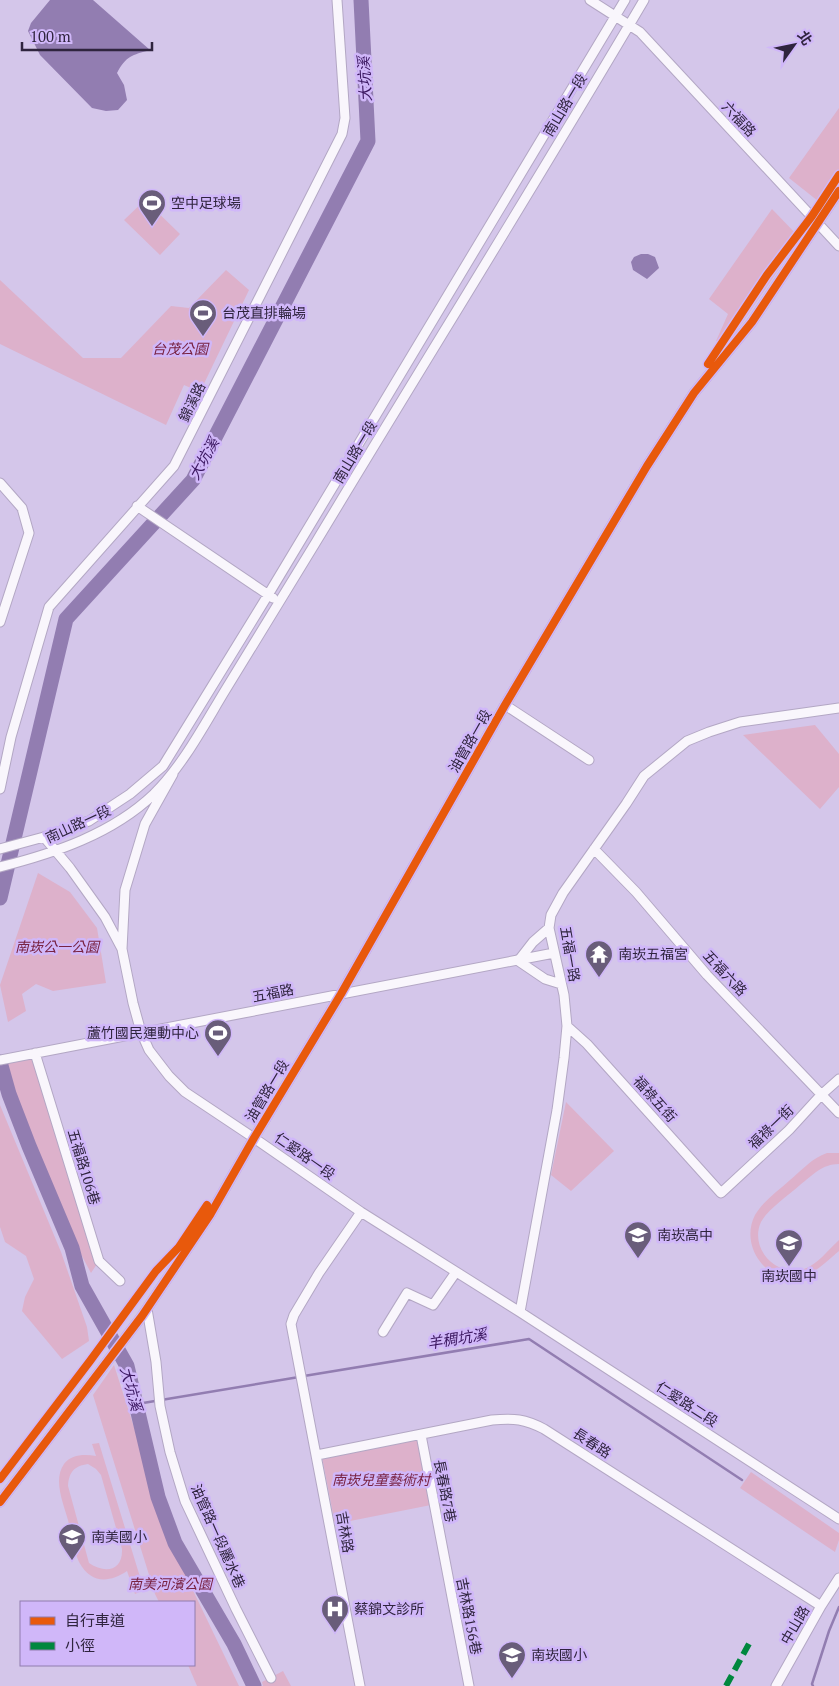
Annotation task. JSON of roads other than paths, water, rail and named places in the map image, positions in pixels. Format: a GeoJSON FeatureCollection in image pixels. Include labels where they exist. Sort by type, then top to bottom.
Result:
{"type":"FeatureCollection","features":[{"type":"Feature","properties":{"kind":"street","name":"錦溪路"},"geometry":{"type":"LineString","coordinates":[[0,789],[10,737],[49,607],[179,458],[342,134],[345,118],[337,0]]}},
{"type":"Feature","properties":{"kind":"street","name":"六福路"},"geometry":{"type":"LineString","coordinates":[[590,0],[640,32],[839,246]]}},
{"type":"Feature","properties":{"kind":"street","name":"南山路一段"},"geometry":{"type":"LineString","coordinates":[[0,849],[44,837],[89,820],[130,794],[163,766],[268,595],[625,0]]}},
{"type":"Feature","properties":{"kind":"street","name":"南山路一段"},"geometry":{"type":"LineString","coordinates":[[0,867],[54,851],[87,838],[121,820],[152,795],[173,774],[196,740],[644,0]]}},
{"type":"Feature","properties":{"kind":"street","name":"油管路一段"},"geometry":{"type":"LineString","coordinates":[[0,1502],[144,1312],[210,1215],[340,994],[505,705],[647,466],[689,400],[714,366],[752,322],[839,191]]}},
{"type":"Feature","properties":{"kind":"street"},"geometry":{"type":"LineString","coordinates":[[372,422],[384,429]]}},
{"type":"Feature","properties":{"kind":"street"},"geometry":{"type":"LineString","coordinates":[[0,483],[22,508],[29,533],[0,622]]}},
{"type":"Feature","properties":{"kind":"street"},"geometry":{"type":"LineString","coordinates":[[137,506],[279,603]]}},
{"type":"Feature","properties":{"kind":"street"},"geometry":{"type":"LineString","coordinates":[[505,705],[589,760]]}},
{"type":"Feature","properties":{"kind":"street","name":"五福一路"},"geometry":{"type":"LineString","coordinates":[[520,1312],[558,1110],[567,1026],[564,995],[560,984],[549,928],[551,915],[563,893],[644,776],[686,742],[740,722],[839,708]]}},
{"type":"Feature","properties":{"kind":"street","name":"仁愛路一段"},"geometry":{"type":"LineString","coordinates":[[173,774],[145,824],[125,890],[122,948],[133,1003],[141,1032],[149,1050],[184,1092],[361,1212],[520,1312]]}},
{"type":"Feature","properties":{"kind":"street","name":"仁愛路一段"},"geometry":{"type":"LineString","coordinates":[[44,837],[70,868],[105,917],[122,948]]}},
{"type":"Feature","properties":{"kind":"street","name":"五福六路"},"geometry":{"type":"LineString","coordinates":[[594,849],[636,892],[707,975],[839,1112]]}},
{"type":"Feature","properties":{"kind":"street"},"geometry":{"type":"LineString","coordinates":[[549,928],[533,942],[518,960],[546,979],[560,984]]}},
{"type":"Feature","properties":{"kind":"street","name":"五福路"},"geometry":{"type":"LineString","coordinates":[[0,1060],[554,953]]}},
{"type":"Feature","properties":{"kind":"street","name":"福祿五街"},"geometry":{"type":"LineString","coordinates":[[567,1026],[588,1044],[721,1193]]}},
{"type":"Feature","properties":{"kind":"street","name":"五福路106巷"},"geometry":{"type":"LineString","coordinates":[[35,1053],[99,1261],[120,1281]]}},
{"type":"Feature","properties":{"kind":"street","name":"福祿一街"},"geometry":{"type":"LineString","coordinates":[[721,1193],[789,1130],[821,1095],[839,1079]]}},
{"type":"Feature","properties":{"kind":"street","name":"吉林路"},"geometry":{"type":"LineString","coordinates":[[360,1686],[291,1324],[294,1315],[319,1273],[361,1212]]}},
{"type":"Feature","properties":{"kind":"street"},"geometry":{"type":"LineString","coordinates":[[383,1332],[407,1292],[433,1305],[456,1272]]}},
{"type":"Feature","properties":{"kind":"street","name":"油管路一段麗水巷"},"geometry":{"type":"LineString","coordinates":[[144,1312],[156,1362],[160,1406],[170,1452],[185,1501],[236,1610],[271,1678]]}},
{"type":"Feature","properties":{"kind":"street","name":"仁愛路二段"},"geometry":{"type":"LineString","coordinates":[[520,1312],[839,1519]]}},
{"type":"Feature","properties":{"kind":"street","name":"長春路"},"geometry":{"type":"LineString","coordinates":[[317,1455],[492,1420],[511,1418],[528,1421],[544,1429],[821,1606]]}},
{"type":"Feature","properties":{"kind":"street","name":"長春路7巷"},"geometry":{"type":"LineString","coordinates":[[421,1435],[442,1552]]}},
{"type":"Feature","properties":{"kind":"street","name":"吉林路156巷"},"geometry":{"type":"LineString","coordinates":[[442,1552],[469,1686]]}},
{"type":"Feature","properties":{"kind":"street","name":"中山路"},"geometry":{"type":"LineString","coordinates":[[776,1686],[839,1578]]}},
{"type":"Feature","properties":{"kind":"waterway","name":"大坑溪"},"geometry":{"type":"LineString","coordinates":[[0,898],[66,619],[193,480],[368,141],[361,0]]}},
{"type":"Feature","properties":{"kind":"waterway","name":"大坑溪"},"geometry":{"type":"LineString","coordinates":[[0,1062],[9,1094],[29,1146],[72,1248],[82,1286],[127,1366],[158,1497],[175,1543],[234,1644],[254,1686]]}},
{"type":"Feature","properties":{"kind":"waterway","name":"大坑溪"},"geometry":{"type":"LineString","coordinates":[[0,1075],[3,1072]]}},
{"type":"Feature","properties":{"kind":"waterway","name":"羊稠坑溪"},"geometry":{"type":"LineString","coordinates":[[304,1376],[529,1339],[742,1480]]}},
{"type":"Feature","properties":{"kind":"waterway","name":"羊稠坑溪"},"geometry":{"type":"LineString","coordinates":[[137,1404],[299,1377]]}},
{"type":"Feature","properties":{"kind":"waterway","name":"羊稠坑溪"},"geometry":{"type":"LineString","coordinates":[[813,1686],[812,1684],[829,1631],[839,1607]]}},
{"type":"Feature","properties":{"kind":"place","name":"空中足球場"},"geometry":{"type":"Point","coordinates":[152,227]}},
{"type":"Feature","properties":{"kind":"place","name":"台茂直排輪場"},"geometry":{"type":"Point","coordinates":[203,337]}},
{"type":"Feature","properties":{"kind":"place","name":"南崁五福宮"},"geometry":{"type":"Point","coordinates":[599,978]}},
{"type":"Feature","properties":{"kind":"place","name":"蘆竹國民運動中心"},"geometry":{"type":"Point","coordinates":[218,1057]}},
{"type":"Feature","properties":{"kind":"place","name":"南崁高中"},"geometry":{"type":"Point","coordinates":[638,1259]}},
{"type":"Feature","properties":{"kind":"place","name":"南崁國中"},"geometry":{"type":"Point","coordinates":[789,1267]}},
{"type":"Feature","properties":{"kind":"place","name":"南美國小"},"geometry":{"type":"Point","coordinates":[72,1561]}},
{"type":"Feature","properties":{"kind":"place","name":"蔡錦文診所"},"geometry":{"type":"Point","coordinates":[335,1633]}},
{"type":"Feature","properties":{"kind":"place","name":"南崁國小"},"geometry":{"type":"Point","coordinates":[512,1679]}},
{"type":"Feature","properties":{"kind":"park label","name":"台茂公園"},"geometry":{"type":"Point","coordinates":[180,349]}},
{"type":"Feature","properties":{"kind":"park label","name":"南崁公一公園"},"geometry":{"type":"Point","coordinates":[57,947]}},
{"type":"Feature","properties":{"kind":"park label","name":"南崁兒童藝術村"},"geometry":{"type":"Point","coordinates":[381,1480]}},
{"type":"Feature","properties":{"kind":"park label","name":"南美河濱公園"},"geometry":{"type":"Point","coordinates":[170,1584]}}]}
